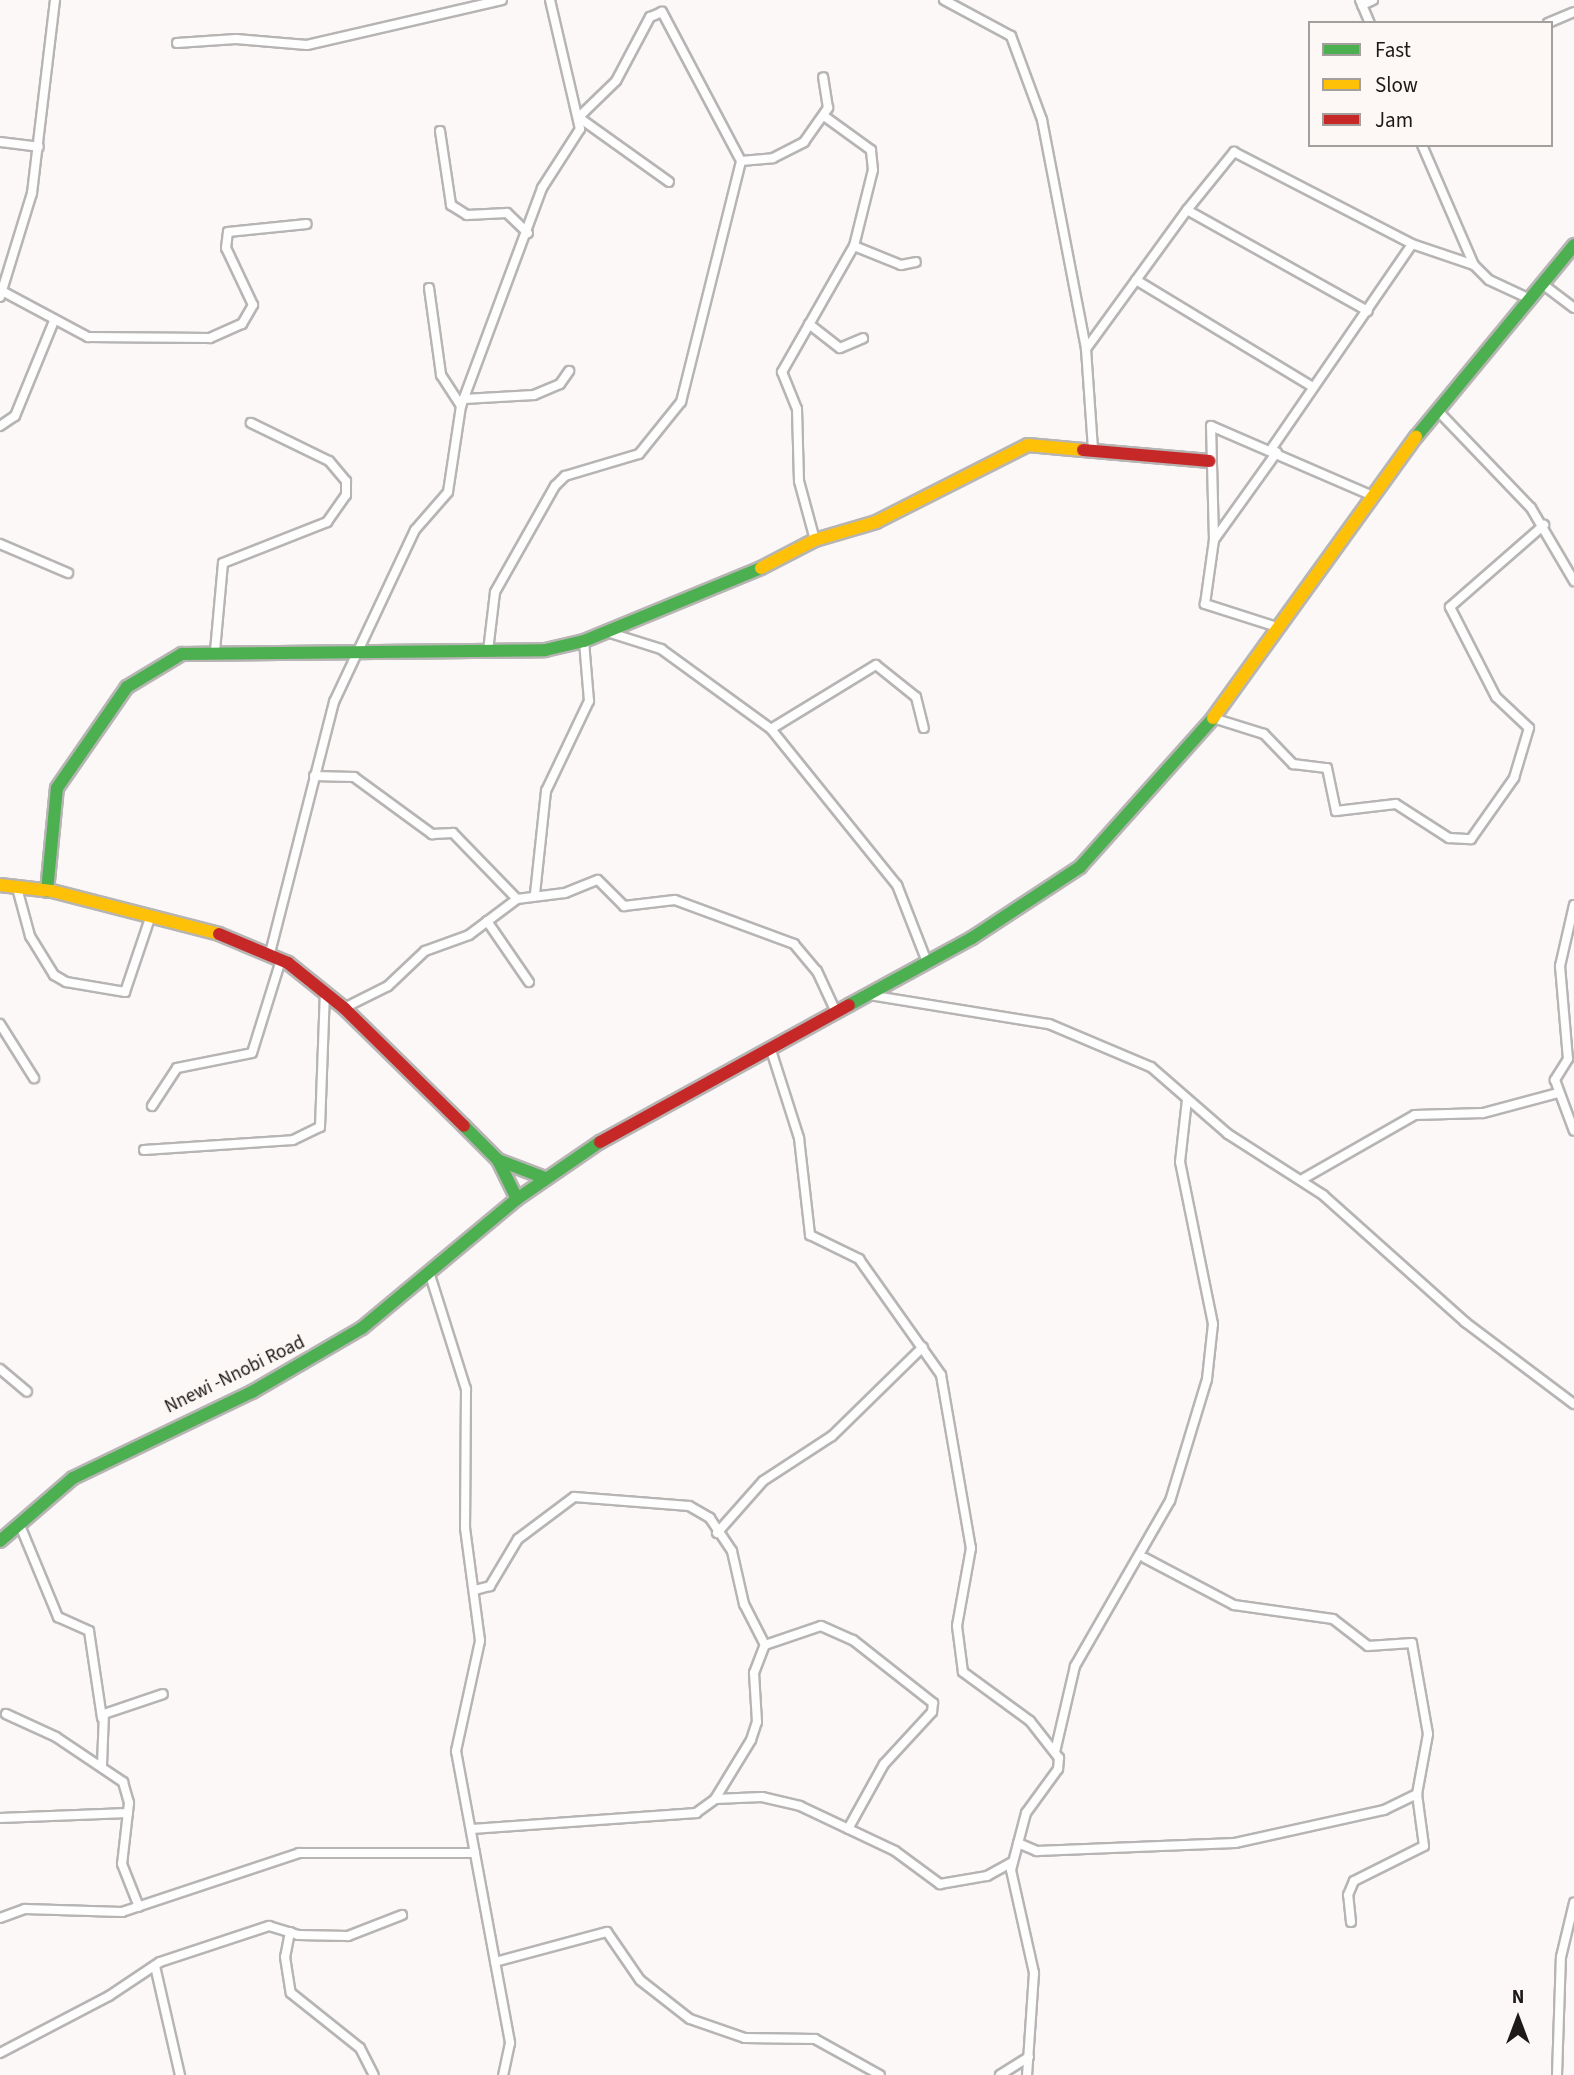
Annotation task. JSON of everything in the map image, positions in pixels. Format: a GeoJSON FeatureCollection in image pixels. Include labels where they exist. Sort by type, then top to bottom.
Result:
{"type":"FeatureCollection","features":[{"type":"Feature","properties":{"kind":"main road","name":"Nnewi -Nnobi Road"},"geometry":{"type":"LineString","coordinates":[[0,1541],[73,1478],[129,1447],[314,1360],[430,1275],[545,1178],[835,1010],[1034,902],[1080,867],[1213,718],[1437,411],[1574,245]]}},
{"type":"Feature","properties":{"kind":"main road"},"geometry":{"type":"LineString","coordinates":[[47,891],[51,799],[127,687],[182,654],[215,651],[545,650],[584,640],[742,578],[815,540],[910,507],[1017,449],[1093,449],[1210,461]]}},
{"type":"Feature","properties":{"kind":"main road"},"geometry":{"type":"LineString","coordinates":[[0,885],[47,891],[151,915],[275,956],[344,1008],[498,1160],[517,1199]]}},
{"type":"Feature","properties":{"kind":"main road"},"geometry":{"type":"LineString","coordinates":[[498,1160],[545,1178]]}},
{"type":"Feature","properties":{"kind":"street"},"geometry":{"type":"LineString","coordinates":[[55,0],[39,147],[1,294],[88,337],[186,342],[220,334],[242,324],[253,305],[226,248],[228,232],[307,224]]}},
{"type":"Feature","properties":{"kind":"street"},"geometry":{"type":"LineString","coordinates":[[177,43],[236,39],[307,45],[502,0]]}},
{"type":"Feature","properties":{"kind":"street"},"geometry":{"type":"LineString","coordinates":[[152,1106],[177,1068],[209,1056],[252,1053],[314,776],[356,652],[415,530],[449,492],[462,403],[528,233],[542,188],[574,147],[581,117],[551,0]]}},
{"type":"Feature","properties":{"kind":"street"},"geometry":{"type":"LineString","coordinates":[[944,0],[1014,41],[1042,120],[1086,349],[1093,449]]}},
{"type":"Feature","properties":{"kind":"street"},"geometry":{"type":"LineString","coordinates":[[1369,21],[1361,2],[1373,0]]}},
{"type":"Feature","properties":{"kind":"street"},"geometry":{"type":"LineString","coordinates":[[488,651],[495,592],[555,486],[565,476],[639,454],[681,402],[741,161],[662,12],[650,17],[616,81],[581,117]]}},
{"type":"Feature","properties":{"kind":"street"},"geometry":{"type":"LineString","coordinates":[[1553,21],[1574,12]]}},
{"type":"Feature","properties":{"kind":"street"},"geometry":{"type":"LineString","coordinates":[[741,161],[790,152],[824,116],[829,95],[823,76]]}},
{"type":"Feature","properties":{"kind":"street"},"geometry":{"type":"LineString","coordinates":[[815,540],[799,481],[797,410],[781,377],[854,246],[868,212],[871,149],[824,116]]}},
{"type":"Feature","properties":{"kind":"street"},"geometry":{"type":"LineString","coordinates":[[581,117],[669,182]]}},
{"type":"Feature","properties":{"kind":"street"},"geometry":{"type":"LineString","coordinates":[[440,131],[451,205],[467,215],[507,213],[528,233]]}},
{"type":"Feature","properties":{"kind":"street"},"geometry":{"type":"LineString","coordinates":[[0,142],[39,147]]}},
{"type":"Feature","properties":{"kind":"street"},"geometry":{"type":"LineString","coordinates":[[1423,147],[1474,265],[1489,280],[1528,298]]}},
{"type":"Feature","properties":{"kind":"street"},"geometry":{"type":"LineString","coordinates":[[1086,349],[1187,210],[1234,152],[1412,244],[1474,265]]}},
{"type":"Feature","properties":{"kind":"street"},"geometry":{"type":"LineString","coordinates":[[1187,210],[1368,311]]}},
{"type":"Feature","properties":{"kind":"street"},"geometry":{"type":"LineString","coordinates":[[1214,540],[1274,450],[1311,386],[1368,311],[1412,244]]}},
{"type":"Feature","properties":{"kind":"street"},"geometry":{"type":"LineString","coordinates":[[854,246],[901,264],[916,262]]}},
{"type":"Feature","properties":{"kind":"street"},"geometry":{"type":"LineString","coordinates":[[1136,280],[1311,386]]}},
{"type":"Feature","properties":{"kind":"street"},"geometry":{"type":"LineString","coordinates":[[1541,283],[1574,308]]}},
{"type":"Feature","properties":{"kind":"street"},"geometry":{"type":"LineString","coordinates":[[429,288],[441,375],[462,403]]}},
{"type":"Feature","properties":{"kind":"street"},"geometry":{"type":"LineString","coordinates":[[0,426],[15,416],[54,321]]}},
{"type":"Feature","properties":{"kind":"street"},"geometry":{"type":"LineString","coordinates":[[809,324],[840,348],[863,338]]}},
{"type":"Feature","properties":{"kind":"street"},"geometry":{"type":"LineString","coordinates":[[462,403],[534,396],[560,384],[569,371]]}},
{"type":"Feature","properties":{"kind":"street"},"geometry":{"type":"LineString","coordinates":[[1437,411],[1544,526],[1574,582]]}},
{"type":"Feature","properties":{"kind":"street"},"geometry":{"type":"LineString","coordinates":[[215,651],[223,563],[327,522],[346,495],[346,481],[329,461],[251,423]]}},
{"type":"Feature","properties":{"kind":"street"},"geometry":{"type":"LineString","coordinates":[[1277,627],[1205,604],[1214,540],[1210,461],[1214,425],[1373,496]]}},
{"type":"Feature","properties":{"kind":"street"},"geometry":{"type":"LineString","coordinates":[[1213,718],[1264,734],[1293,764],[1327,768],[1336,811],[1396,804],[1449,838],[1471,839],[1514,778],[1529,728],[1496,697],[1450,607],[1544,526]]}},
{"type":"Feature","properties":{"kind":"street"},"geometry":{"type":"LineString","coordinates":[[0,544],[68,573]]}},
{"type":"Feature","properties":{"kind":"street"},"geometry":{"type":"LineString","coordinates":[[604,631],[661,649],[771,729],[897,885],[927,962]]}},
{"type":"Feature","properties":{"kind":"street"},"geometry":{"type":"LineString","coordinates":[[534,894],[546,791],[589,701],[584,640]]}},
{"type":"Feature","properties":{"kind":"street"},"geometry":{"type":"LineString","coordinates":[[771,729],[876,665],[916,697],[924,728]]}},
{"type":"Feature","properties":{"kind":"street"},"geometry":{"type":"LineString","coordinates":[[314,776],[354,777],[432,834],[453,833],[517,899]]}},
{"type":"Feature","properties":{"kind":"street"},"geometry":{"type":"LineString","coordinates":[[344,1008],[387,986],[425,951],[451,944],[517,899],[534,894],[565,893],[602,880],[624,906],[657,898],[711,911],[802,949],[835,1010]]}},
{"type":"Feature","properties":{"kind":"street"},"geometry":{"type":"LineString","coordinates":[[17,888],[30,936],[54,975],[66,982],[125,992],[151,915]]}},
{"type":"Feature","properties":{"kind":"street"},"geometry":{"type":"LineString","coordinates":[[1574,905],[1560,966],[1571,1058],[1557,1068],[1558,1093],[1574,1130]]}},
{"type":"Feature","properties":{"kind":"street"},"geometry":{"type":"LineString","coordinates":[[487,921],[529,982]]}},
{"type":"Feature","properties":{"kind":"street"},"geometry":{"type":"LineString","coordinates":[[144,1150],[293,1140],[320,1127],[326,992]]}},
{"type":"Feature","properties":{"kind":"street"},"geometry":{"type":"LineString","coordinates":[[866,994],[1049,1024],[1151,1067],[1187,1100],[1301,1180],[1465,1322],[1574,1404]]}},
{"type":"Feature","properties":{"kind":"street"},"geometry":{"type":"LineString","coordinates":[[0,1024],[34,1077]]}},
{"type":"Feature","properties":{"kind":"street"},"geometry":{"type":"LineString","coordinates":[[770,1047],[799,1138],[810,1235],[859,1259],[923,1347],[947,1395],[971,1548],[957,1626],[963,1672],[1016,1708],[1055,1752]]}},
{"type":"Feature","properties":{"kind":"street"},"geometry":{"type":"LineString","coordinates":[[1301,1180],[1415,1115],[1483,1113],[1558,1093]]}},
{"type":"Feature","properties":{"kind":"street"},"geometry":{"type":"LineString","coordinates":[[1027,2075],[1034,1973],[1013,1894],[1012,1862],[1026,1813],[1058,1769],[1055,1752],[1075,1666],[1170,1501],[1207,1379],[1214,1332],[1180,1162],[1187,1100]]}},
{"type":"Feature","properties":{"kind":"street"},"geometry":{"type":"LineString","coordinates":[[430,1275],[466,1389],[465,1528],[480,1641],[456,1751],[510,2043],[503,2075]]}},
{"type":"Feature","properties":{"kind":"street"},"geometry":{"type":"LineString","coordinates":[[717,1533],[763,1481],[832,1436],[923,1347]]}},
{"type":"Feature","properties":{"kind":"street"},"geometry":{"type":"LineString","coordinates":[[0,1369],[27,1392]]}},
{"type":"Feature","properties":{"kind":"street"},"geometry":{"type":"LineString","coordinates":[[472,1829],[676,1817],[696,1813],[715,1799],[751,1740],[757,1722],[754,1673],[765,1644],[744,1604],[736,1561],[705,1513],[690,1506],[574,1497],[518,1539],[491,1586],[475,1590]]}},
{"type":"Feature","properties":{"kind":"street"},"geometry":{"type":"LineString","coordinates":[[19,1523],[58,1617],[89,1631],[102,1718],[102,1765]]}},
{"type":"Feature","properties":{"kind":"street"},"geometry":{"type":"LineString","coordinates":[[1144,1558],[1234,1605],[1334,1619],[1368,1646],[1412,1643],[1428,1734],[1417,1794],[1424,1846],[1354,1881],[1348,1895],[1351,1922]]}},
{"type":"Feature","properties":{"kind":"street"},"geometry":{"type":"LineString","coordinates":[[765,1644],[821,1626],[853,1640],[933,1703],[932,1712],[884,1764],[848,1829]]}},
{"type":"Feature","properties":{"kind":"street"},"geometry":{"type":"LineString","coordinates":[[102,1718],[163,1694]]}},
{"type":"Feature","properties":{"kind":"street"},"geometry":{"type":"LineString","coordinates":[[6,1714],[102,1765],[123,1782],[128,1813],[122,1864],[139,1907]]}},
{"type":"Feature","properties":{"kind":"street"},"geometry":{"type":"LineString","coordinates":[[1018,1843],[1038,1851],[1235,1843],[1384,1810],[1417,1794]]}},
{"type":"Feature","properties":{"kind":"street"},"geometry":{"type":"LineString","coordinates":[[715,1799],[786,1800],[895,1851],[940,1884],[988,1876],[1012,1862]]}},
{"type":"Feature","properties":{"kind":"street"},"geometry":{"type":"LineString","coordinates":[[0,1818],[128,1813]]}},
{"type":"Feature","properties":{"kind":"street"},"geometry":{"type":"LineString","coordinates":[[0,1918],[25,1909],[93,1913],[139,1907],[299,1853],[475,1853]]}},
{"type":"Feature","properties":{"kind":"street"},"geometry":{"type":"LineString","coordinates":[[1557,2075],[1561,1957],[1574,1903]]}},
{"type":"Feature","properties":{"kind":"street"},"geometry":{"type":"LineString","coordinates":[[0,2053],[155,1966],[269,1926],[290,1932],[348,1936],[402,1915]]}},
{"type":"Feature","properties":{"kind":"street"},"geometry":{"type":"LineString","coordinates":[[290,1932],[285,1957],[291,1993],[359,2048],[374,2075]]}},
{"type":"Feature","properties":{"kind":"street"},"geometry":{"type":"LineString","coordinates":[[495,1962],[607,1932],[640,1980],[690,2019],[745,2038],[815,2039],[880,2075]]}},
{"type":"Feature","properties":{"kind":"street"},"geometry":{"type":"LineString","coordinates":[[155,1966],[180,2075]]}},
{"type":"Feature","properties":{"kind":"street"},"geometry":{"type":"LineString","coordinates":[[1000,2075],[1029,2057]]}},
{"type":"Feature","properties":{"kind":"traffic: fast"},"geometry":{"type":"LineString","coordinates":[[1416,437],[1574,245]]}},
{"type":"Feature","properties":{"kind":"traffic: fast"},"geometry":{"type":"LineString","coordinates":[[47,891],[57,788],[127,687],[182,654],[545,650],[584,641],[761,568]]}},
{"type":"Feature","properties":{"kind":"traffic: fast"},"geometry":{"type":"LineString","coordinates":[[849,1005],[972,938],[1080,867],[1213,718]]}},
{"type":"Feature","properties":{"kind":"traffic: fast"},"geometry":{"type":"LineString","coordinates":[[464,1126],[498,1160],[517,1199]]}},
{"type":"Feature","properties":{"kind":"traffic: fast"},"geometry":{"type":"LineString","coordinates":[[0,1541],[73,1478],[252,1392],[362,1328],[517,1199],[600,1142]]}},
{"type":"Feature","properties":{"kind":"traffic: fast"},"geometry":{"type":"LineString","coordinates":[[498,1160],[545,1178]]}},
{"type":"Feature","properties":{"kind":"traffic: slow"},"geometry":{"type":"LineString","coordinates":[[1213,718],[1416,437]]}},
{"type":"Feature","properties":{"kind":"traffic: slow"},"geometry":{"type":"LineString","coordinates":[[761,568],[815,540],[876,522],[1028,445],[1083,450]]}},
{"type":"Feature","properties":{"kind":"traffic: slow"},"geometry":{"type":"LineString","coordinates":[[0,885],[52,891],[219,934]]}},
{"type":"Feature","properties":{"kind":"traffic: jam"},"geometry":{"type":"LineString","coordinates":[[1083,450],[1210,461]]}},
{"type":"Feature","properties":{"kind":"traffic: jam"},"geometry":{"type":"LineString","coordinates":[[219,934],[288,963],[344,1008],[464,1126]]}},
{"type":"Feature","properties":{"kind":"traffic: jam"},"geometry":{"type":"LineString","coordinates":[[600,1142],[849,1005]]}}]}
